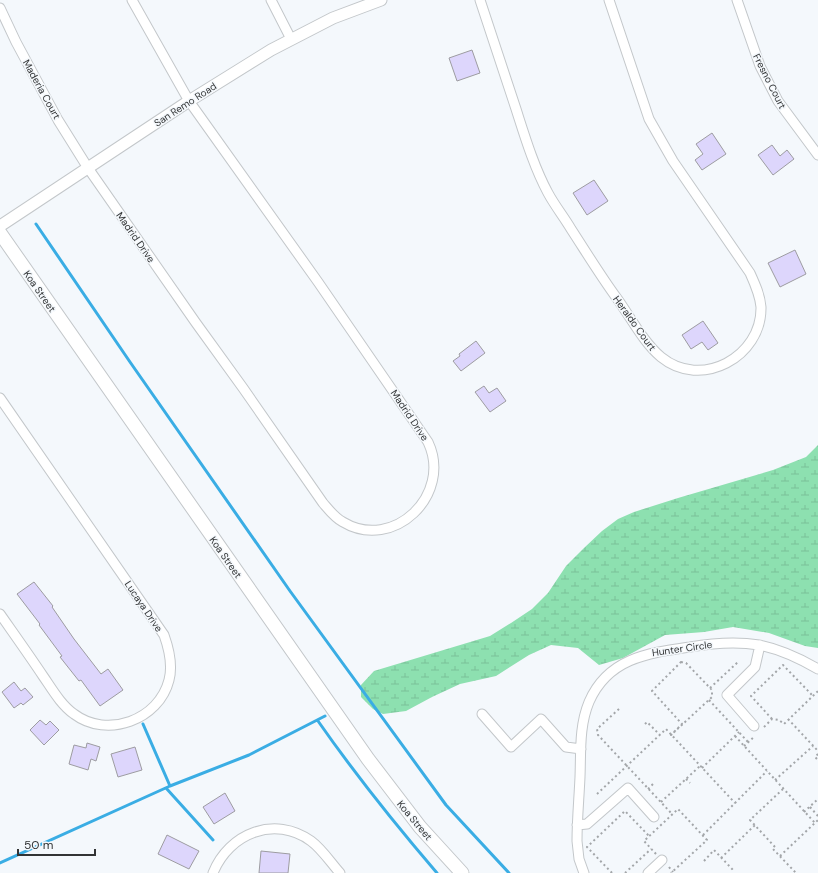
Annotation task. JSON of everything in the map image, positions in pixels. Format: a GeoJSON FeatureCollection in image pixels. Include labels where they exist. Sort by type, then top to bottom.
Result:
{"type":"FeatureCollection","features":[{"type":"Feature","properties":{"kind":"main road","name":"Koa Street"},"geometry":{"type":"LineString","coordinates":[[0,234],[368,758],[420,827],[462,873]]}},
{"type":"Feature","properties":{"kind":"street"},"geometry":{"type":"LineString","coordinates":[[132,0],[189,101]]}},
{"type":"Feature","properties":{"kind":"street"},"geometry":{"type":"LineString","coordinates":[[271,0],[291,39]]}},
{"type":"Feature","properties":{"kind":"street","name":"San Remo Road"},"geometry":{"type":"LineString","coordinates":[[0,226],[189,101],[270,50],[332,18],[381,0]]}},
{"type":"Feature","properties":{"kind":"street","name":"Heraldo Court"},"geometry":{"type":"LineString","coordinates":[[480,0],[530,152],[548,193],[601,276],[650,346],[662,358],[686,369],[703,370],[718,367],[737,357],[743,352],[753,338],[757,330],[761,308],[758,290],[750,273],[673,162],[649,119],[610,0]]}},
{"type":"Feature","properties":{"kind":"street","name":"Fresno Court"},"geometry":{"type":"LineString","coordinates":[[737,0],[760,66],[778,101],[818,155]]}},
{"type":"Feature","properties":{"kind":"street","name":"Maderia Court"},"geometry":{"type":"LineString","coordinates":[[0,8],[16,42],[58,120],[88,168]]}},
{"type":"Feature","properties":{"kind":"street","name":"Madrid Drive"},"geometry":{"type":"LineString","coordinates":[[88,168],[329,511],[343,522],[355,528],[366,530],[386,528],[405,520],[423,504],[429,494],[434,475],[434,463],[431,447],[314,276],[189,101]]}},
{"type":"Feature","properties":{"kind":"street","name":"Lucaya Drive"},"geometry":{"type":"LineString","coordinates":[[0,398],[164,635],[171,663],[169,680],[164,694],[152,708],[134,721],[120,725],[107,725],[82,719],[61,702],[0,614]]}},
{"type":"Feature","properties":{"kind":"street","name":"Hunter Circle"},"geometry":{"type":"LineString","coordinates":[[584,873],[578,849],[577,825],[583,723],[593,695],[610,674],[628,661],[648,653],[711,644],[736,643],[760,645],[789,654],[818,669]]}},
{"type":"Feature","properties":{"kind":"street"},"geometry":{"type":"LineString","coordinates":[[758,729],[727,695],[755,667],[760,645]]}},
{"type":"Feature","properties":{"kind":"street"},"geometry":{"type":"LineString","coordinates":[[482,714],[512,747],[541,719],[566,747],[581,750]]}},
{"type":"Feature","properties":{"kind":"street"},"geometry":{"type":"LineString","coordinates":[[577,825],[586,824],[628,788],[654,817]]}},
{"type":"Feature","properties":{"kind":"street"},"geometry":{"type":"LineString","coordinates":[[213,873],[222,856],[236,842],[248,834],[270,829],[292,831],[312,842],[340,873]]}},
{"type":"Feature","properties":{"kind":"street"},"geometry":{"type":"LineString","coordinates":[[648,873],[662,860]]}},
{"type":"Feature","properties":{"kind":"path"},"geometry":{"type":"LineString","coordinates":[[681,662],[686,663],[712,690],[712,697],[671,735],[682,724],[652,691],[681,662]]}},
{"type":"Feature","properties":{"kind":"path"},"geometry":{"type":"LineString","coordinates":[[710,688],[738,662]]}},
{"type":"Feature","properties":{"kind":"path"},"geometry":{"type":"LineString","coordinates":[[813,696],[783,665],[750,696],[772,719],[779,720],[784,724],[788,719],[813,696],[818,691]]}},
{"type":"Feature","properties":{"kind":"path"},"geometry":{"type":"LineString","coordinates":[[709,700],[748,742]]}},
{"type":"Feature","properties":{"kind":"path"},"geometry":{"type":"LineString","coordinates":[[619,709],[597,729],[598,735],[672,814]]}},
{"type":"Feature","properties":{"kind":"path"},"geometry":{"type":"LineString","coordinates":[[744,746],[758,729],[772,719]]}},
{"type":"Feature","properties":{"kind":"path"},"geometry":{"type":"LineString","coordinates":[[788,719],[813,746],[818,753],[815,757],[818,760]]}},
{"type":"Feature","properties":{"kind":"path"},"geometry":{"type":"LineString","coordinates":[[645,724],[647,722],[660,735]]}},
{"type":"Feature","properties":{"kind":"path"},"geometry":{"type":"LineString","coordinates":[[597,794],[666,729],[735,803]]}},
{"type":"Feature","properties":{"kind":"path"},"geometry":{"type":"LineString","coordinates":[[661,802],[739,732]]}},
{"type":"Feature","properties":{"kind":"path"},"geometry":{"type":"LineString","coordinates":[[735,736],[815,823]]}},
{"type":"Feature","properties":{"kind":"path"},"geometry":{"type":"LineString","coordinates":[[775,780],[813,746]]}},
{"type":"Feature","properties":{"kind":"path"},"geometry":{"type":"LineString","coordinates":[[703,835],[767,771]]}},
{"type":"Feature","properties":{"kind":"path"},"geometry":{"type":"LineString","coordinates":[[686,779],[690,783]]}},
{"type":"Feature","properties":{"kind":"path"},"geometry":{"type":"LineString","coordinates":[[648,789],[655,782]]}},
{"type":"Feature","properties":{"kind":"path"},"geometry":{"type":"LineString","coordinates":[[783,789],[750,820],[775,846],[773,848],[796,873]]}},
{"type":"Feature","properties":{"kind":"path"},"geometry":{"type":"LineString","coordinates":[[719,793],[723,790]]}},
{"type":"Feature","properties":{"kind":"path"},"geometry":{"type":"LineString","coordinates":[[804,812],[818,800]]}},
{"type":"Feature","properties":{"kind":"path"},"geometry":{"type":"LineString","coordinates":[[810,807],[818,816]]}},
{"type":"Feature","properties":{"kind":"path"},"geometry":{"type":"LineString","coordinates":[[678,809],[703,835],[708,840],[674,872],[644,841],[678,809]]}},
{"type":"Feature","properties":{"kind":"path"},"geometry":{"type":"LineString","coordinates":[[612,873],[587,847],[625,811],[649,836]]}},
{"type":"Feature","properties":{"kind":"path"},"geometry":{"type":"LineString","coordinates":[[780,856],[818,820]]}},
{"type":"Feature","properties":{"kind":"path"},"geometry":{"type":"LineString","coordinates":[[721,858],[755,825]]}},
{"type":"Feature","properties":{"kind":"path"},"geometry":{"type":"LineString","coordinates":[[625,873],[651,848]]}},
{"type":"Feature","properties":{"kind":"path"},"geometry":{"type":"LineString","coordinates":[[704,861],[714,850],[734,871]]}},
{"type":"Feature","properties":{"kind":"green space"},"geometry":{"type":"Polygon","coordinates":[[[818,445],[818,648],[805,646],[769,633],[733,627],[704,632],[665,635],[623,658],[599,665],[578,648],[551,645],[529,655],[496,676],[460,684],[406,711],[383,714],[373,709],[361,697],[361,685],[374,671],[490,636],[532,609],[548,593],[566,566],[602,531],[618,519],[634,512],[678,498],[773,470],[806,457],[818,445]]]}},
{"type":"Feature","properties":{"kind":"building"},"geometry":{"type":"Polygon","coordinates":[[[472,50],[480,73],[457,81],[449,58],[472,50]]]}},
{"type":"Feature","properties":{"kind":"building"},"geometry":{"type":"Polygon","coordinates":[[[712,133],[726,154],[702,170],[695,160],[703,154],[696,144],[712,133]]]}},
{"type":"Feature","properties":{"kind":"building"},"geometry":{"type":"Polygon","coordinates":[[[772,145],[780,156],[787,150],[794,159],[773,175],[758,155],[772,145]]]}},
{"type":"Feature","properties":{"kind":"building"},"geometry":{"type":"Polygon","coordinates":[[[594,180],[608,201],[587,215],[573,193],[594,180]]]}},
{"type":"Feature","properties":{"kind":"building"},"geometry":{"type":"Polygon","coordinates":[[[795,250],[806,274],[780,287],[768,263],[795,250]]]}},
{"type":"Feature","properties":{"kind":"building"},"geometry":{"type":"Polygon","coordinates":[[[703,321],[718,343],[708,350],[702,342],[691,349],[682,335],[703,321]]]}},
{"type":"Feature","properties":{"kind":"building"},"geometry":{"type":"Polygon","coordinates":[[[476,341],[485,353],[461,371],[453,361],[460,356],[459,354],[476,341]]]}},
{"type":"Feature","properties":{"kind":"building"},"geometry":{"type":"Polygon","coordinates":[[[484,386],[489,393],[497,388],[506,401],[490,412],[475,392],[484,386]]]}},
{"type":"Feature","properties":{"kind":"building"},"geometry":{"type":"Polygon","coordinates":[[[34,582],[53,606],[52,607],[74,639],[101,674],[108,669],[123,690],[100,706],[81,680],[79,681],[60,657],[62,656],[17,594],[34,582]]]}},
{"type":"Feature","properties":{"kind":"building"},"geometry":{"type":"Polygon","coordinates":[[[14,682],[21,691],[25,688],[33,697],[23,705],[21,703],[14,708],[2,692],[14,682]]]}},
{"type":"Feature","properties":{"kind":"building"},"geometry":{"type":"Polygon","coordinates":[[[40,720],[46,725],[50,721],[59,730],[44,745],[30,730],[40,720]]]}},
{"type":"Feature","properties":{"kind":"building"},"geometry":{"type":"Polygon","coordinates":[[[87,743],[100,747],[96,761],[91,759],[88,770],[69,764],[74,745],[86,748],[87,743]]]}},
{"type":"Feature","properties":{"kind":"building"},"geometry":{"type":"Polygon","coordinates":[[[135,747],[142,770],[118,777],[111,754],[135,747]]]}},
{"type":"Feature","properties":{"kind":"building"},"geometry":{"type":"Polygon","coordinates":[[[225,793],[235,811],[214,824],[203,807],[225,793]]]}},
{"type":"Feature","properties":{"kind":"building"},"geometry":{"type":"Polygon","coordinates":[[[167,835],[199,851],[189,869],[158,854],[167,835]]]}},
{"type":"Feature","properties":{"kind":"building"},"geometry":{"type":"Polygon","coordinates":[[[261,851],[290,854],[288,873],[259,873],[261,851]]]}},
{"type":"Feature","properties":{"kind":"waterway"},"geometry":{"type":"LineString","coordinates":[[36,224],[130,362],[290,591],[446,805],[509,873]]}},
{"type":"Feature","properties":{"kind":"waterway"},"geometry":{"type":"LineString","coordinates":[[0,863],[170,786],[249,755],[325,716]]}},
{"type":"Feature","properties":{"kind":"waterway"},"geometry":{"type":"LineString","coordinates":[[318,721],[346,760],[437,873]]}},
{"type":"Feature","properties":{"kind":"waterway"},"geometry":{"type":"LineString","coordinates":[[143,724],[170,786]]}},
{"type":"Feature","properties":{"kind":"waterway"},"geometry":{"type":"LineString","coordinates":[[166,788],[213,840]]}}]}
